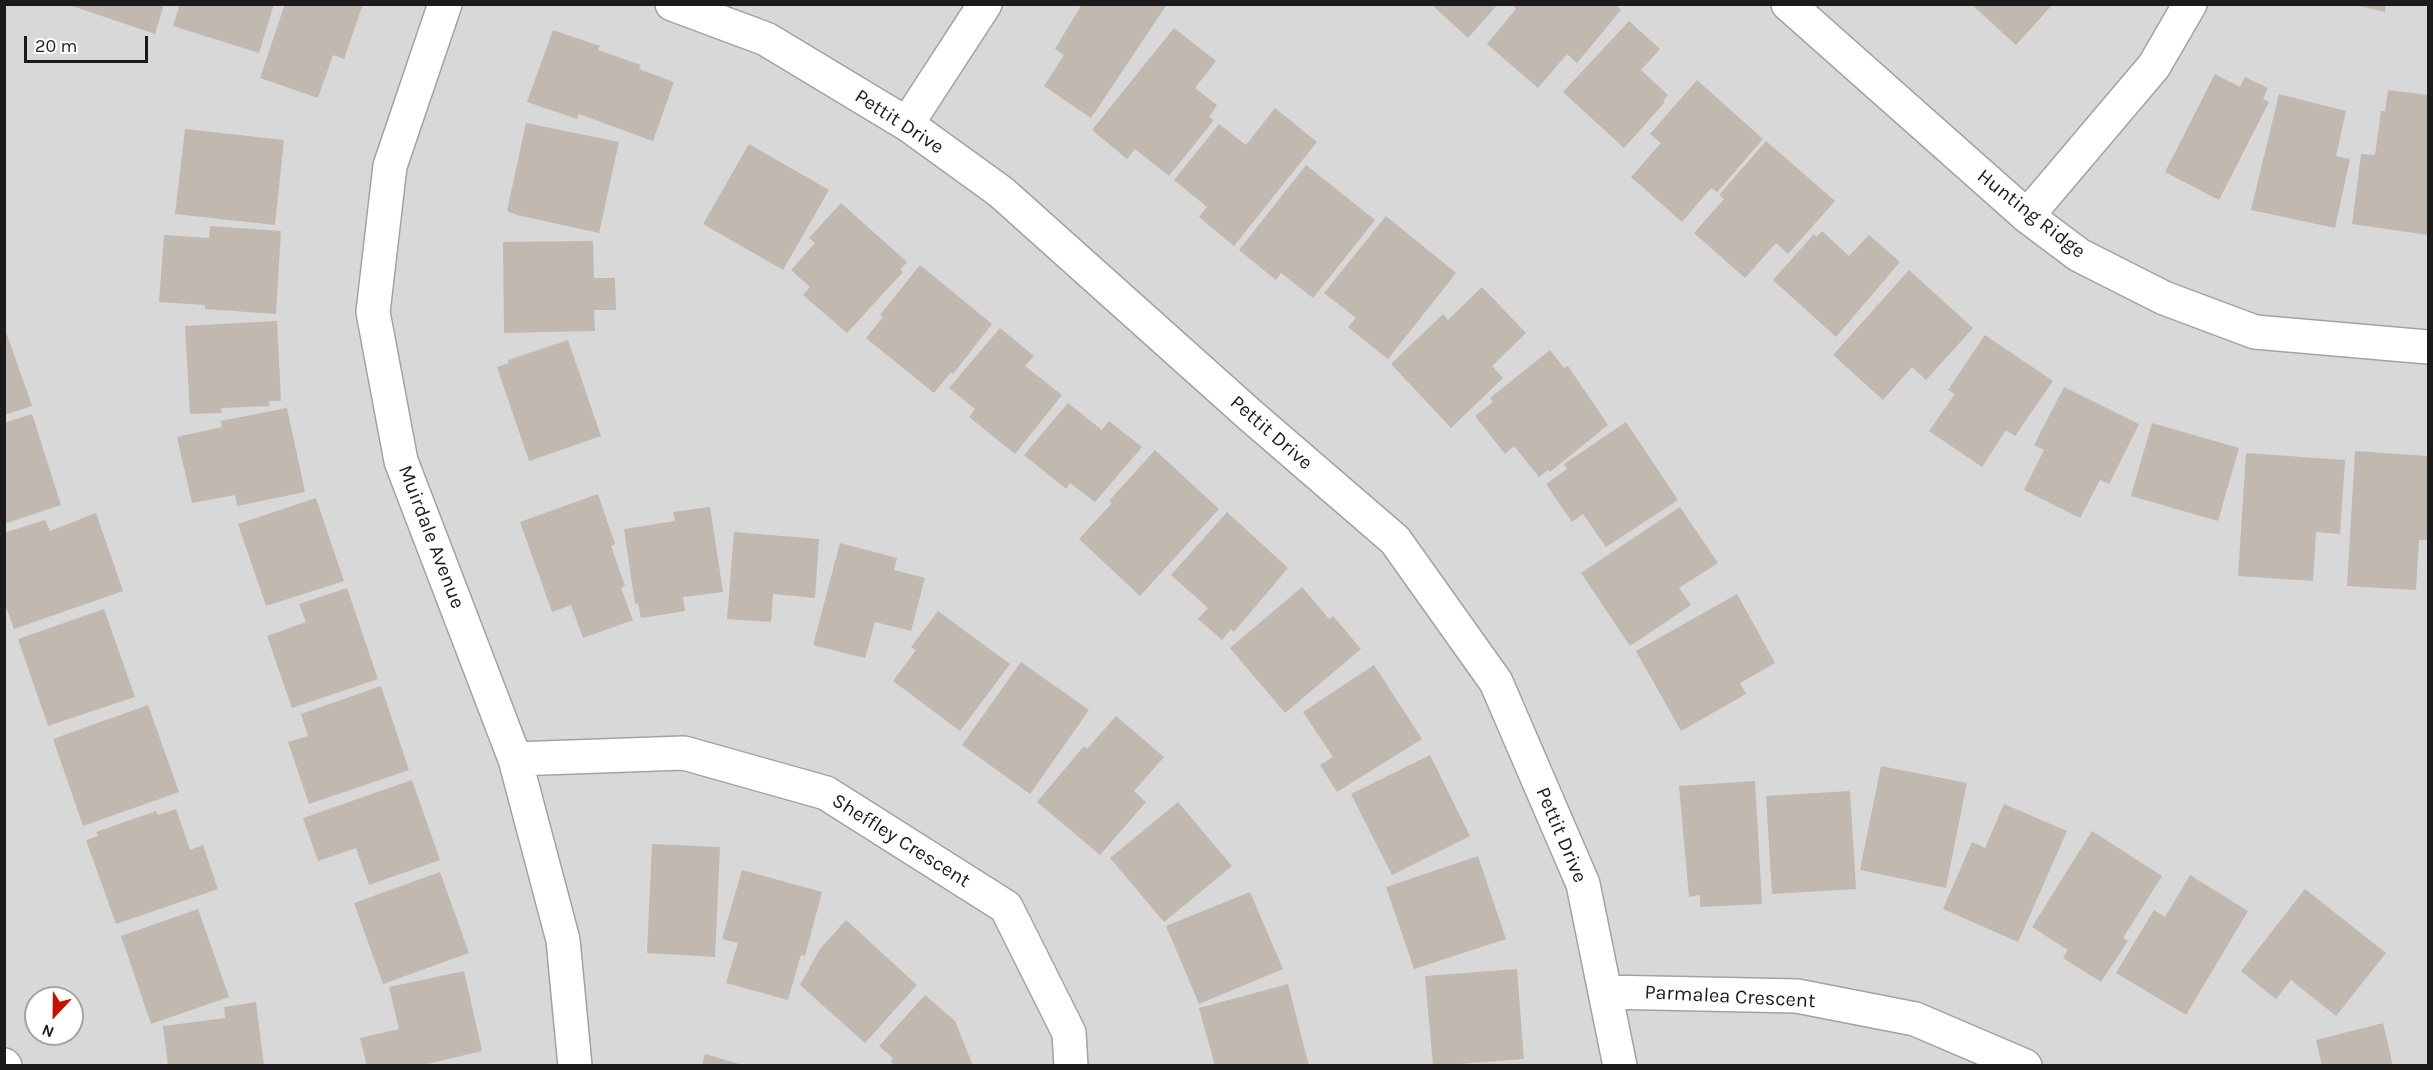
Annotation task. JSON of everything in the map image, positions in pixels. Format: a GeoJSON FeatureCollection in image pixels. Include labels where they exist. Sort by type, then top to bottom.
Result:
{"type":"FeatureCollection","features":[{"type":"Feature","properties":{"kind":"street","name":"Muirdale Avenue"},"geometry":{"type":"LineString","coordinates":[[445,4],[390,166],[373,312],[401,461],[516,759],[563,940],[575,1065]]}},
{"type":"Feature","properties":{"kind":"street","name":"Pettit Drive"},"geometry":{"type":"LineString","coordinates":[[672,4],[766,39],[907,124],[1001,192],[1395,540],[1496,682],[1583,884],[1620,1065]]}},
{"type":"Feature","properties":{"kind":"street"},"geometry":{"type":"LineString","coordinates":[[907,124],[985,4]]}},
{"type":"Feature","properties":{"kind":"street","name":"Hunting Ridge"},"geometry":{"type":"LineString","coordinates":[[1788,4],[2027,216],[2079,255],[2164,298],[2255,332],[2428,346]]}},
{"type":"Feature","properties":{"kind":"street"},"geometry":{"type":"LineString","coordinates":[[2027,216],[2154,66],[2190,4]]}},
{"type":"Feature","properties":{"kind":"street","name":"Sheffley Crescent"},"geometry":{"type":"LineString","coordinates":[[516,759],[684,753],[826,793],[1006,907],[1069,1033],[1071,1065]]}},
{"type":"Feature","properties":{"kind":"street","name":"Parmalea Crescent"},"geometry":{"type":"LineString","coordinates":[[1605,993],[1797,996],[1915,1019],[2025,1065]]}},
{"type":"Feature","properties":{"kind":"shaded area"},"geometry":{"type":"Polygon","coordinates":[[[5,5],[2428,5],[2428,1065],[5,1066],[5,5]]]}},
{"type":"Feature","properties":{"kind":"building"},"geometry":{"type":"Polygon","coordinates":[[[66,4],[164,4],[155,34],[66,4]]]}},
{"type":"Feature","properties":{"kind":"building"},"geometry":{"type":"Polygon","coordinates":[[[180,4],[274,4],[259,53],[173,26],[180,4]]]}},
{"type":"Feature","properties":{"kind":"building"},"geometry":{"type":"Polygon","coordinates":[[[285,4],[363,4],[344,59],[333,55],[318,98],[260,78],[285,4]]]}},
{"type":"Feature","properties":{"kind":"building"},"geometry":{"type":"Polygon","coordinates":[[[1082,4],[1167,4],[1091,118],[1044,86],[1064,55],[1055,49],[1082,4]]]}},
{"type":"Feature","properties":{"kind":"building"},"geometry":{"type":"Polygon","coordinates":[[[1431,4],[1498,4],[1468,38],[1431,4]]]}},
{"type":"Feature","properties":{"kind":"building"},"geometry":{"type":"Polygon","coordinates":[[[1514,4],[1615,4],[1621,10],[1577,63],[1567,54],[1538,88],[1487,44],[1516,9],[1514,4]]]}},
{"type":"Feature","properties":{"kind":"building"},"geometry":{"type":"Polygon","coordinates":[[[1971,4],[2053,4],[2016,45],[1971,4]]]}},
{"type":"Feature","properties":{"kind":"building"},"geometry":{"type":"Polygon","coordinates":[[[2351,4],[2386,4],[2385,12],[2351,4]]]}},
{"type":"Feature","properties":{"kind":"building"},"geometry":{"type":"Polygon","coordinates":[[[1629,21],[1660,49],[1641,70],[1668,95],[1663,101],[1665,102],[1624,148],[1563,92],[1629,21]]]}},
{"type":"Feature","properties":{"kind":"building"},"geometry":{"type":"Polygon","coordinates":[[[1174,28],[1216,61],[1195,88],[1217,105],[1209,117],[1214,120],[1169,176],[1135,149],[1127,159],[1092,130],[1174,28]]]}},
{"type":"Feature","properties":{"kind":"building"},"geometry":{"type":"Polygon","coordinates":[[[553,30],[600,46],[598,50],[641,65],[639,69],[674,82],[653,141],[579,114],[577,119],[527,102],[553,30]]]}},
{"type":"Feature","properties":{"kind":"building"},"geometry":{"type":"Polygon","coordinates":[[[2215,74],[2240,87],[2245,77],[2268,88],[2263,99],[2269,102],[2219,200],[2165,172],[2215,74]]]}},
{"type":"Feature","properties":{"kind":"building"},"geometry":{"type":"Polygon","coordinates":[[[1697,80],[1763,139],[1717,192],[1711,188],[1682,222],[1631,177],[1661,143],[1650,134],[1697,80]]]}},
{"type":"Feature","properties":{"kind":"building"},"geometry":{"type":"Polygon","coordinates":[[[2388,90],[2428,95],[2428,235],[2352,224],[2361,154],[2375,155],[2381,111],[2385,111],[2388,90]]]}},
{"type":"Feature","properties":{"kind":"building"},"geometry":{"type":"Polygon","coordinates":[[[2279,94],[2346,111],[2336,156],[2350,159],[2335,228],[2251,210],[2279,94]]]}},
{"type":"Feature","properties":{"kind":"building"},"geometry":{"type":"Polygon","coordinates":[[[1275,108],[1317,142],[1234,246],[1199,217],[1207,207],[1174,180],[1219,124],[1246,145],[1275,108]]]}},
{"type":"Feature","properties":{"kind":"building"},"geometry":{"type":"Polygon","coordinates":[[[526,123],[619,142],[599,233],[507,211],[526,123]]]}},
{"type":"Feature","properties":{"kind":"building"},"geometry":{"type":"Polygon","coordinates":[[[185,129],[284,140],[275,225],[175,214],[185,129]]]}},
{"type":"Feature","properties":{"kind":"building"},"geometry":{"type":"Polygon","coordinates":[[[1766,141],[1835,201],[1788,254],[1776,243],[1745,278],[1694,233],[1724,199],[1719,195],[1766,141]]]}},
{"type":"Feature","properties":{"kind":"building"},"geometry":{"type":"Polygon","coordinates":[[[749,144],[829,190],[783,270],[703,224],[749,144]]]}},
{"type":"Feature","properties":{"kind":"building"},"geometry":{"type":"Polygon","coordinates":[[[1306,165],[1375,220],[1313,298],[1281,273],[1276,280],[1239,250],[1306,165]]]}},
{"type":"Feature","properties":{"kind":"building"},"geometry":{"type":"Polygon","coordinates":[[[841,203],[907,262],[900,270],[903,272],[847,333],[803,295],[810,287],[791,270],[815,243],[809,238],[841,203]]]}},
{"type":"Feature","properties":{"kind":"building"},"geometry":{"type":"Polygon","coordinates":[[[1386,216],[1456,273],[1388,359],[1348,327],[1356,318],[1324,293],[1386,216]]]}},
{"type":"Feature","properties":{"kind":"building"},"geometry":{"type":"Polygon","coordinates":[[[210,226],[281,231],[276,314],[205,309],[205,305],[159,302],[164,235],[209,238],[210,226]]]}},
{"type":"Feature","properties":{"kind":"building"},"geometry":{"type":"Polygon","coordinates":[[[1822,231],[1849,256],[1869,235],[1900,262],[1836,337],[1773,280],[1814,234],[1817,237],[1822,231]]]}},
{"type":"Feature","properties":{"kind":"building"},"geometry":{"type":"Polygon","coordinates":[[[593,241],[594,278],[615,278],[616,310],[594,310],[595,331],[504,333],[503,242],[593,241]]]}},
{"type":"Feature","properties":{"kind":"building"},"geometry":{"type":"Polygon","coordinates":[[[920,265],[992,324],[953,374],[951,372],[934,393],[866,338],[883,317],[880,315],[920,265]]]}},
{"type":"Feature","properties":{"kind":"building"},"geometry":{"type":"Polygon","coordinates":[[[1909,270],[1973,328],[1926,380],[1912,367],[1883,400],[1833,355],[1909,270]]]}},
{"type":"Feature","properties":{"kind":"building"},"geometry":{"type":"Polygon","coordinates":[[[1482,287],[1526,333],[1492,366],[1503,378],[1451,428],[1391,364],[1443,314],[1448,320],[1482,287]]]}},
{"type":"Feature","properties":{"kind":"building"},"geometry":{"type":"Polygon","coordinates":[[[277,321],[281,401],[269,401],[270,406],[221,408],[222,413],[190,414],[185,326],[277,321]]]}},
{"type":"Feature","properties":{"kind":"building"},"geometry":{"type":"Polygon","coordinates":[[[4,326],[32,406],[4,415],[4,326]]]}},
{"type":"Feature","properties":{"kind":"building"},"geometry":{"type":"Polygon","coordinates":[[[1000,328],[1034,356],[1025,366],[1062,395],[1015,454],[969,417],[975,409],[949,388],[1000,328]]]}},
{"type":"Feature","properties":{"kind":"building"},"geometry":{"type":"Polygon","coordinates":[[[1985,335],[2053,381],[2015,436],[2006,430],[1982,467],[1929,431],[1955,394],[1948,390],[1985,335]]]}},
{"type":"Feature","properties":{"kind":"building"},"geometry":{"type":"Polygon","coordinates":[[[568,340],[601,436],[529,461],[497,367],[509,363],[508,360],[568,340]]]}},
{"type":"Feature","properties":{"kind":"building"},"geometry":{"type":"Polygon","coordinates":[[[1550,350],[1564,368],[1568,366],[1608,425],[1550,472],[1548,470],[1539,477],[1514,446],[1505,454],[1475,416],[1493,402],[1490,398],[1550,350]]]}},
{"type":"Feature","properties":{"kind":"building"},"geometry":{"type":"Polygon","coordinates":[[[2064,387],[2139,424],[2109,484],[2100,480],[2080,518],[2024,490],[2044,450],[2034,445],[2064,387]]]}},
{"type":"Feature","properties":{"kind":"building"},"geometry":{"type":"Polygon","coordinates":[[[1068,403],[1102,430],[1109,421],[1142,447],[1095,502],[1070,483],[1066,489],[1024,455],[1068,403]]]}},
{"type":"Feature","properties":{"kind":"building"},"geometry":{"type":"Polygon","coordinates":[[[287,408],[305,492],[237,506],[235,495],[192,503],[177,437],[222,427],[221,421],[287,408]]]}},
{"type":"Feature","properties":{"kind":"building"},"geometry":{"type":"Polygon","coordinates":[[[32,414],[61,505],[4,524],[4,423],[32,414]]]}},
{"type":"Feature","properties":{"kind":"building"},"geometry":{"type":"Polygon","coordinates":[[[1626,422],[1678,500],[1606,547],[1583,514],[1572,522],[1546,484],[1567,469],[1564,464],[1626,422]]]}},
{"type":"Feature","properties":{"kind":"building"},"geometry":{"type":"Polygon","coordinates":[[[2152,423],[2239,448],[2218,521],[2131,496],[2152,423]]]}},
{"type":"Feature","properties":{"kind":"building"},"geometry":{"type":"Polygon","coordinates":[[[1155,450],[1219,509],[1140,596],[1079,539],[1112,503],[1109,501],[1155,450]]]}},
{"type":"Feature","properties":{"kind":"building"},"geometry":{"type":"Polygon","coordinates":[[[2355,451],[2428,456],[2428,540],[2419,540],[2416,590],[2347,586],[2355,451]]]}},
{"type":"Feature","properties":{"kind":"building"},"geometry":{"type":"Polygon","coordinates":[[[2246,453],[2345,460],[2340,534],[2316,532],[2313,581],[2238,576],[2246,453]]]}},
{"type":"Feature","properties":{"kind":"building"},"geometry":{"type":"Polygon","coordinates":[[[598,494],[615,544],[611,546],[625,586],[621,588],[633,620],[583,638],[571,605],[552,612],[520,522],[598,494]]]}},
{"type":"Feature","properties":{"kind":"building"},"geometry":{"type":"Polygon","coordinates":[[[316,498],[344,581],[266,606],[238,524],[316,498]]]}},
{"type":"Feature","properties":{"kind":"building"},"geometry":{"type":"Polygon","coordinates":[[[710,507],[723,592],[683,597],[685,611],[641,618],[638,603],[635,604],[624,529],[675,521],[673,512],[710,507]]]}},
{"type":"Feature","properties":{"kind":"building"},"geometry":{"type":"Polygon","coordinates":[[[1680,507],[1718,563],[1679,588],[1691,605],[1630,646],[1581,573],[1680,507]]]}},
{"type":"Feature","properties":{"kind":"building"},"geometry":{"type":"Polygon","coordinates":[[[1227,512],[1288,568],[1234,632],[1231,629],[1222,640],[1198,619],[1208,608],[1171,575],[1227,512]]]}},
{"type":"Feature","properties":{"kind":"building"},"geometry":{"type":"Polygon","coordinates":[[[96,513],[123,591],[14,629],[4,602],[4,533],[45,520],[50,531],[96,513]]]}},
{"type":"Feature","properties":{"kind":"building"},"geometry":{"type":"Polygon","coordinates":[[[734,532],[819,539],[815,598],[773,594],[771,622],[727,619],[734,532]]]}},
{"type":"Feature","properties":{"kind":"building"},"geometry":{"type":"Polygon","coordinates":[[[840,543],[897,558],[894,570],[925,578],[911,631],[875,622],[865,658],[813,645],[840,543]]]}},
{"type":"Feature","properties":{"kind":"building"},"geometry":{"type":"Polygon","coordinates":[[[1302,587],[1329,619],[1333,616],[1361,649],[1285,713],[1230,648],[1302,587]]]}},
{"type":"Feature","properties":{"kind":"building"},"geometry":{"type":"Polygon","coordinates":[[[347,588],[378,679],[292,708],[267,636],[306,622],[299,604],[347,588]]]}},
{"type":"Feature","properties":{"kind":"building"},"geometry":{"type":"Polygon","coordinates":[[[1737,594],[1775,663],[1740,683],[1746,694],[1681,731],[1636,651],[1737,594]]]}},
{"type":"Feature","properties":{"kind":"building"},"geometry":{"type":"Polygon","coordinates":[[[104,609],[135,697],[48,726],[18,639],[104,609]]]}},
{"type":"Feature","properties":{"kind":"building"},"geometry":{"type":"Polygon","coordinates":[[[938,611],[1010,664],[960,731],[893,681],[916,650],[911,647],[938,611]]]}},
{"type":"Feature","properties":{"kind":"building"},"geometry":{"type":"Polygon","coordinates":[[[1021,662],[1089,710],[1030,794],[962,745],[1021,662]]]}},
{"type":"Feature","properties":{"kind":"building"},"geometry":{"type":"Polygon","coordinates":[[[1374,665],[1422,739],[1337,792],[1320,765],[1333,757],[1303,712],[1374,665]]]}},
{"type":"Feature","properties":{"kind":"building"},"geometry":{"type":"Polygon","coordinates":[[[381,686],[409,770],[309,804],[288,742],[308,736],[301,714],[381,686]]]}},
{"type":"Feature","properties":{"kind":"building"},"geometry":{"type":"Polygon","coordinates":[[[148,705],[179,792],[83,826],[53,739],[148,705]]]}},
{"type":"Feature","properties":{"kind":"building"},"geometry":{"type":"Polygon","coordinates":[[[1116,716],[1164,757],[1134,791],[1146,802],[1100,855],[1037,802],[1084,746],[1087,749],[1116,716]]]}},
{"type":"Feature","properties":{"kind":"building"},"geometry":{"type":"Polygon","coordinates":[[[1430,755],[1470,836],[1392,875],[1351,794],[1430,755]]]}},
{"type":"Feature","properties":{"kind":"building"},"geometry":{"type":"Polygon","coordinates":[[[1881,766],[1967,783],[1946,888],[1860,870],[1881,766]]]}},
{"type":"Feature","properties":{"kind":"building"},"geometry":{"type":"Polygon","coordinates":[[[412,780],[440,860],[369,885],[356,848],[318,861],[303,818],[412,780]]]}},
{"type":"Feature","properties":{"kind":"building"},"geometry":{"type":"Polygon","coordinates":[[[1755,781],[1762,904],[1700,907],[1700,895],[1689,897],[1679,786],[1755,781]]]}},
{"type":"Feature","properties":{"kind":"building"},"geometry":{"type":"Polygon","coordinates":[[[1850,791],[1856,889],[1772,894],[1766,796],[1850,791]]]}},
{"type":"Feature","properties":{"kind":"building"},"geometry":{"type":"Polygon","coordinates":[[[1178,802],[1232,866],[1164,922],[1110,858],[1178,802]]]}},
{"type":"Feature","properties":{"kind":"building"},"geometry":{"type":"Polygon","coordinates":[[[2004,804],[2067,831],[2018,942],[1943,909],[1972,842],[1985,848],[2004,804]]]}},
{"type":"Feature","properties":{"kind":"building"},"geometry":{"type":"Polygon","coordinates":[[[176,809],[190,850],[203,845],[218,889],[116,924],[86,840],[98,836],[96,832],[156,811],[158,815],[176,809]]]}},
{"type":"Feature","properties":{"kind":"building"},"geometry":{"type":"Polygon","coordinates":[[[2092,831],[2162,876],[2123,938],[2128,941],[2101,982],[2063,958],[2068,950],[2032,927],[2092,831]]]}},
{"type":"Feature","properties":{"kind":"building"},"geometry":{"type":"Polygon","coordinates":[[[652,844],[720,847],[715,957],[647,953],[652,844]]]}},
{"type":"Feature","properties":{"kind":"building"},"geometry":{"type":"Polygon","coordinates":[[[1478,856],[1506,939],[1414,969],[1386,887],[1478,856]]]}},
{"type":"Feature","properties":{"kind":"building"},"geometry":{"type":"Polygon","coordinates":[[[742,870],[822,892],[805,956],[801,955],[788,1000],[726,983],[738,943],[722,939],[742,870]]]}},
{"type":"Feature","properties":{"kind":"building"},"geometry":{"type":"Polygon","coordinates":[[[440,872],[469,953],[383,984],[354,903],[440,872]]]}},
{"type":"Feature","properties":{"kind":"building"},"geometry":{"type":"Polygon","coordinates":[[[2190,875],[2248,911],[2186,1015],[2116,973],[2154,910],[2165,917],[2190,875]]]}},
{"type":"Feature","properties":{"kind":"building"},"geometry":{"type":"Polygon","coordinates":[[[2305,889],[2386,953],[2336,1016],[2291,980],[2276,999],[2241,971],[2305,889]]]}},
{"type":"Feature","properties":{"kind":"building"},"geometry":{"type":"Polygon","coordinates":[[[1250,892],[1283,969],[1199,1004],[1166,926],[1250,892]]]}},
{"type":"Feature","properties":{"kind":"building"},"geometry":{"type":"Polygon","coordinates":[[[198,909],[229,997],[151,1024],[121,936],[198,909]]]}},
{"type":"Feature","properties":{"kind":"building"},"geometry":{"type":"Polygon","coordinates":[[[846,920],[917,985],[865,1043],[800,985],[820,949],[846,920]]]}},
{"type":"Feature","properties":{"kind":"building"},"geometry":{"type":"Polygon","coordinates":[[[1517,969],[1524,1059],[1433,1066],[1425,976],[1517,969]]]}},
{"type":"Feature","properties":{"kind":"building"},"geometry":{"type":"Polygon","coordinates":[[[464,971],[482,1051],[419,1066],[367,1066],[360,1038],[399,1029],[389,987],[464,971]]]}},
{"type":"Feature","properties":{"kind":"building"},"geometry":{"type":"Polygon","coordinates":[[[1288,984],[1309,1066],[1215,1066],[1199,1008],[1288,984]]]}},
{"type":"Feature","properties":{"kind":"building"},"geometry":{"type":"Polygon","coordinates":[[[925,995],[955,1021],[973,1066],[893,1066],[891,1060],[893,1058],[879,1046],[925,995]]]}},
{"type":"Feature","properties":{"kind":"building"},"geometry":{"type":"Polygon","coordinates":[[[256,1002],[264,1066],[168,1066],[163,1026],[225,1018],[224,1007],[256,1002]]]}},
{"type":"Feature","properties":{"kind":"building"},"geometry":{"type":"Polygon","coordinates":[[[2383,1023],[2393,1066],[2322,1066],[2316,1040],[2383,1023]]]}},
{"type":"Feature","properties":{"kind":"building"},"geometry":{"type":"Polygon","coordinates":[[[705,1054],[743,1065],[743,1066],[702,1066],[705,1054]]]}}]}
